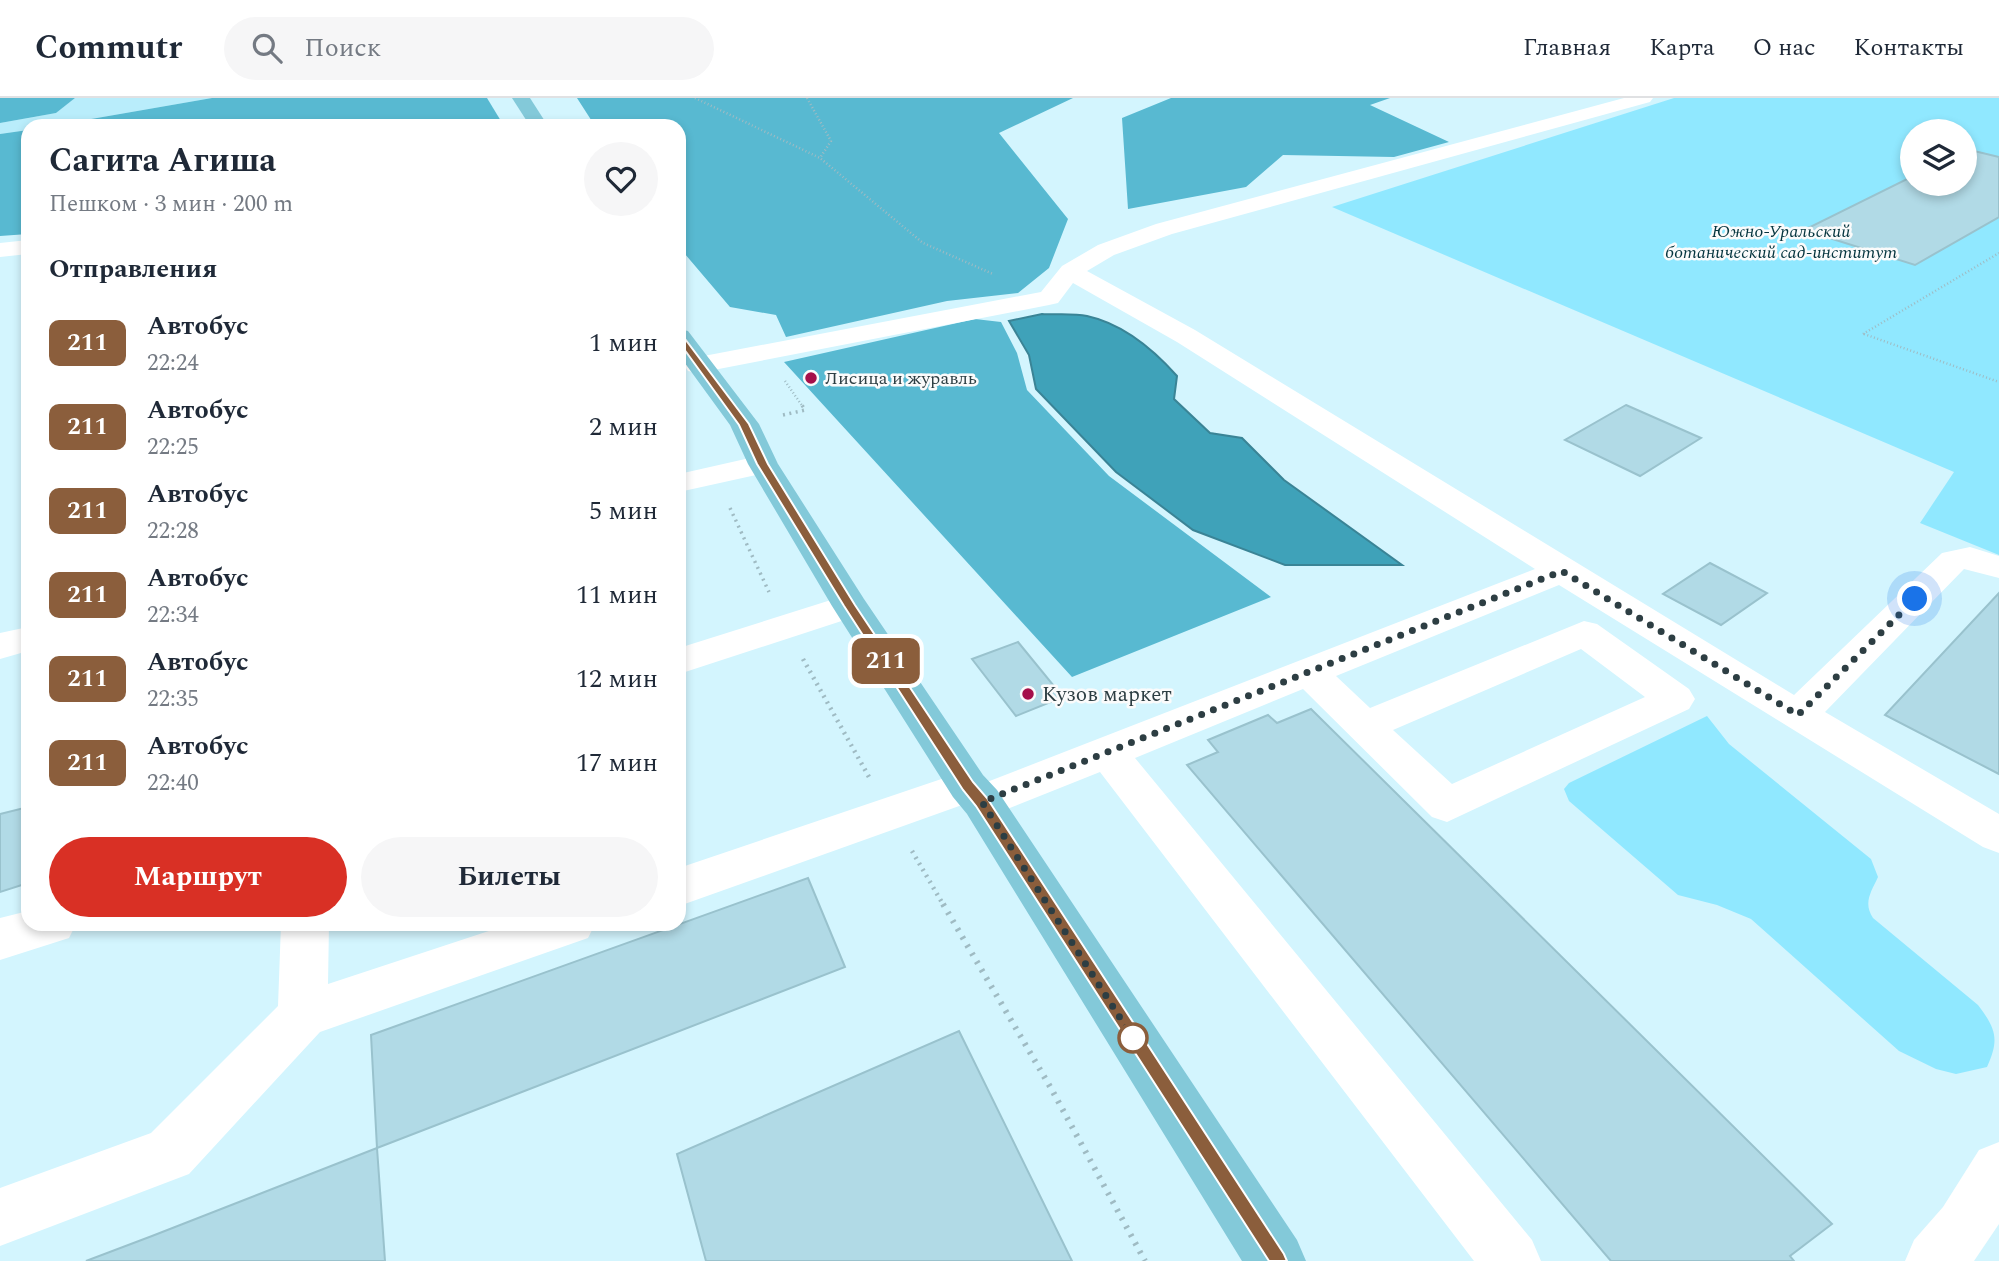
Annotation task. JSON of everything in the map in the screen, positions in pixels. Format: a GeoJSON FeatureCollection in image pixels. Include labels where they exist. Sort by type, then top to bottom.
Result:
{"type":"FeatureCollection","features":[{"type":"Feature","properties":{"kind":"main road"},"geometry":{"type":"LineString","coordinates":[[521,98],[534,119]]}},
{"type":"Feature","properties":{"kind":"main road"},"geometry":{"type":"LineString","coordinates":[[688,351],[744,424],[763,464],[850,606],[975,794],[1276,1261]]}},
{"type":"Feature","properties":{"kind":"street"},"geometry":{"type":"LineString","coordinates":[[688,351],[1049,298],[1070,271],[1106,250],[1164,229],[1644,98]]}},
{"type":"Feature","properties":{"kind":"street"},"geometry":{"type":"LineString","coordinates":[[0,250],[21,248]]}},
{"type":"Feature","properties":{"kind":"street"},"geometry":{"type":"LineString","coordinates":[[1070,271],[1186,337],[1562,571],[1999,835]]}},
{"type":"Feature","properties":{"kind":"street"},"geometry":{"type":"LineString","coordinates":[[686,481],[763,464]]}},
{"type":"Feature","properties":{"kind":"street"},"geometry":{"type":"LineString","coordinates":[[1798,715],[1954,560],[1970,558],[1999,567]]}},
{"type":"Feature","properties":{"kind":"street"},"geometry":{"type":"LineString","coordinates":[[686,885],[891,815],[975,794],[1107,752],[1229,718],[1308,672],[1562,571]]}},
{"type":"Feature","properties":{"kind":"street"},"geometry":{"type":"LineString","coordinates":[[686,659],[850,606]]}},
{"type":"Feature","properties":{"kind":"street"},"geometry":{"type":"LineString","coordinates":[[1308,672],[1364,726],[1447,805],[1675,699],[1584,634],[1364,726]]}},
{"type":"Feature","properties":{"kind":"street"},"geometry":{"type":"LineString","coordinates":[[0,646],[21,641]]}},
{"type":"Feature","properties":{"kind":"street"},"geometry":{"type":"LineString","coordinates":[[1107,752],[1511,1261]]}},
{"type":"Feature","properties":{"kind":"street"},"geometry":{"type":"LineString","coordinates":[[0,939],[28,931]]}},
{"type":"Feature","properties":{"kind":"street"},"geometry":{"type":"LineString","coordinates":[[303,1015],[305,931]]}},
{"type":"Feature","properties":{"kind":"street"},"geometry":{"type":"LineString","coordinates":[[0,1217],[169,1154],[303,1015],[550,931]]}},
{"type":"Feature","properties":{"kind":"street"},"geometry":{"type":"LineString","coordinates":[[1935,1261],[1964,1228],[1999,1170]]}},
{"type":"Feature","properties":{"kind":"path"},"geometry":{"type":"LineString","coordinates":[[695,98],[820,158],[923,243],[1049,298]]}},
{"type":"Feature","properties":{"kind":"path"},"geometry":{"type":"LineString","coordinates":[[807,98],[831,141],[820,158]]}},
{"type":"Feature","properties":{"kind":"path"},"geometry":{"type":"LineString","coordinates":[[1999,253],[1863,334],[1999,382]]}},
{"type":"Feature","properties":{"kind":"shaded area"},"geometry":{"type":"Polygon","coordinates":[[[0,98],[75,98],[56,113],[0,123],[0,98]]]}},
{"type":"Feature","properties":{"kind":"shaded area"},"geometry":{"type":"Polygon","coordinates":[[[75,98],[212,98],[91,119],[22,119],[56,113],[75,98]]]}},
{"type":"Feature","properties":{"kind":"shaded area"},"geometry":{"type":"Polygon","coordinates":[[[212,98],[487,98],[500,119],[91,119],[212,98]]]}},
{"type":"Feature","properties":{"kind":"shaded area"},"geometry":{"type":"Polygon","coordinates":[[[577,98],[1073,98],[999,133],[1068,219],[1049,268],[1018,293],[947,301],[786,337],[776,315],[730,307],[686,255],[686,119],[590,119],[577,98]]]}},
{"type":"Feature","properties":{"kind":"shaded area"},"geometry":{"type":"Polygon","coordinates":[[[1171,98],[1390,98],[1370,105],[1449,142],[1394,157],[1283,155],[1246,187],[1128,209],[1122,118],[1171,98]]]}},
{"type":"Feature","properties":{"kind":"shaded area"},"geometry":{"type":"Polygon","coordinates":[[[21,119],[21,131],[0,134],[0,123],[21,119]]]}},
{"type":"Feature","properties":{"kind":"shaded area"},"geometry":{"type":"Polygon","coordinates":[[[21,131],[21,234],[0,236],[0,134],[21,131]]]}},
{"type":"Feature","properties":{"kind":"shaded area"},"geometry":{"type":"Polygon","coordinates":[[[1042,314],[1087,316],[1113,325],[1137,339],[1177,376],[1174,399],[1210,433],[1242,438],[1284,480],[1402,565],[1285,565],[1193,530],[1116,472],[1036,389],[1029,355],[1009,321],[1042,314]]]}},
{"type":"Feature","properties":{"kind":"shaded area"},"geometry":{"type":"Polygon","coordinates":[[[975,319],[1001,322],[1017,353],[1027,390],[1109,476],[1271,597],[1072,677],[784,362],[975,319]]]}},
{"type":"Feature","properties":{"kind":"green space","name":"Южно-Уральский ботанический сад-институт"},"geometry":{"type":"Polygon","coordinates":[[[1674,98],[1999,98],[1999,555],[1920,523],[1954,472],[1332,207],[1674,98]]]}},
{"type":"Feature","properties":{"kind":"green space"},"geometry":{"type":"Polygon","coordinates":[[[1707,716],[1729,744],[1871,859],[1878,877],[1868,902],[1870,913],[1978,1005],[1989,1021],[1994,1035],[1987,1067],[1956,1074],[1936,1069],[1899,1051],[1751,919],[1717,905],[1678,895],[1569,801],[1564,789],[1569,783],[1707,716]]]}},
{"type":"Feature","properties":{"kind":"building"},"geometry":{"type":"Polygon","coordinates":[[[1977,152],[1999,157],[1999,217],[1915,265],[1804,230],[1900,182],[1900,196],[1977,196],[1977,152]]]}},
{"type":"Feature","properties":{"kind":"building"},"geometry":{"type":"Polygon","coordinates":[[[1626,405],[1701,438],[1640,476],[1565,440],[1626,405]]]}},
{"type":"Feature","properties":{"kind":"building"},"geometry":{"type":"Polygon","coordinates":[[[1710,563],[1767,593],[1721,625],[1663,594],[1710,563]]]}},
{"type":"Feature","properties":{"kind":"building"},"geometry":{"type":"Polygon","coordinates":[[[1999,593],[1999,774],[1885,715],[1999,593]]]}},
{"type":"Feature","properties":{"kind":"building"},"geometry":{"type":"Polygon","coordinates":[[[1018,642],[1063,697],[1016,716],[972,659],[1018,642]]]}},
{"type":"Feature","properties":{"kind":"building"},"geometry":{"type":"Polygon","coordinates":[[[1311,709],[1832,1224],[1790,1256],[1794,1261],[1611,1261],[1187,765],[1218,752],[1208,740],[1268,715],[1277,723],[1311,709]]]}},
{"type":"Feature","properties":{"kind":"building"},"geometry":{"type":"Polygon","coordinates":[[[21,809],[21,885],[0,892],[0,814],[21,809]]]}},
{"type":"Feature","properties":{"kind":"building"},"geometry":{"type":"Polygon","coordinates":[[[808,878],[845,967],[377,1148],[371,1035],[660,931],[686,931],[686,922],[808,878]]]}},
{"type":"Feature","properties":{"kind":"building"},"geometry":{"type":"Polygon","coordinates":[[[959,1031],[1072,1261],[706,1261],[677,1154],[959,1031]]]}},
{"type":"Feature","properties":{"kind":"building"},"geometry":{"type":"Polygon","coordinates":[[[377,1148],[385,1261],[86,1261],[152,1236],[377,1148]]]}},
{"type":"Feature","properties":{"kind":"bus line","name":"211"},"geometry":{"type":"LineString","coordinates":[[686,347],[744,424],[763,464],[850,606],[968,786],[982,802],[1276,1261]]}},
{"type":"Feature","properties":{"kind":"place","name":"Лисица и журавль"},"geometry":{"type":"Point","coordinates":[811,378]}},
{"type":"Feature","properties":{"kind":"place","name":"Кузов маркет"},"geometry":{"type":"Point","coordinates":[1028,694]}},
{"type":"Feature","properties":{"kind":"route"},"geometry":{"type":"LineString","coordinates":[[1133,1038],[982,802],[1562,571],[1798,715],[1915,599]]}}]}
